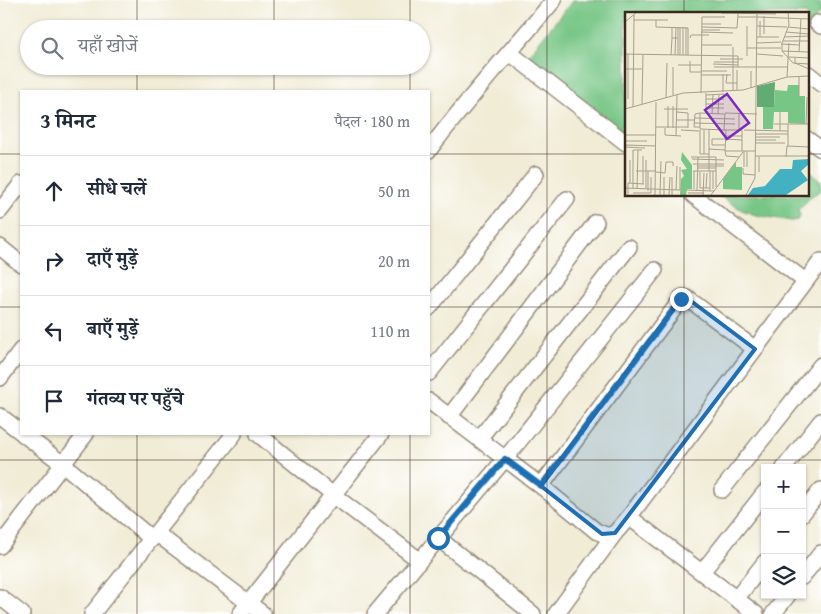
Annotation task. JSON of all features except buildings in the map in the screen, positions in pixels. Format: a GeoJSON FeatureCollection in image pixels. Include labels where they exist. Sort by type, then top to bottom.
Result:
{"type":"FeatureCollection","features":[{"type":"Feature","properties":{"kind":"street"},"geometry":{"type":"LineString","coordinates":[[430,149],[459,110],[554,0]]}},
{"type":"Feature","properties":{"kind":"street"},"geometry":{"type":"LineString","coordinates":[[510,53],[625,142]]}},
{"type":"Feature","properties":{"kind":"street"},"geometry":{"type":"LineString","coordinates":[[808,74],[821,84]]}},
{"type":"Feature","properties":{"kind":"street"},"geometry":{"type":"LineString","coordinates":[[808,139],[821,149]]}},
{"type":"Feature","properties":{"kind":"street"},"geometry":{"type":"LineString","coordinates":[[430,307],[536,174]]}},
{"type":"Feature","properties":{"kind":"street"},"geometry":{"type":"LineString","coordinates":[[0,211],[20,185]]}},
{"type":"Feature","properties":{"kind":"street"},"geometry":{"type":"LineString","coordinates":[[695,196],[805,281]]}},
{"type":"Feature","properties":{"kind":"street"},"geometry":{"type":"LineString","coordinates":[[430,372],[567,199]]}},
{"type":"Feature","properties":{"kind":"street"},"geometry":{"type":"LineString","coordinates":[[449,417],[596,222]]}},
{"type":"Feature","properties":{"kind":"street"},"geometry":{"type":"LineString","coordinates":[[0,247],[20,263]]}},
{"type":"Feature","properties":{"kind":"street"},"geometry":{"type":"LineString","coordinates":[[479,440],[629,247]]}},
{"type":"Feature","properties":{"kind":"street"},"geometry":{"type":"LineString","coordinates":[[556,614],[821,261]]}},
{"type":"Feature","properties":{"kind":"street"},"geometry":{"type":"LineString","coordinates":[[375,614],[505,459],[655,270]]}},
{"type":"Feature","properties":{"kind":"street"},"geometry":{"type":"LineString","coordinates":[[541,486],[683,297],[687,298],[755,349]]}},
{"type":"Feature","properties":{"kind":"street"},"geometry":{"type":"LineString","coordinates":[[0,378],[20,351]]}},
{"type":"Feature","properties":{"kind":"street"},"geometry":{"type":"LineString","coordinates":[[722,490],[821,365]]}},
{"type":"Feature","properties":{"kind":"street"},"geometry":{"type":"LineString","coordinates":[[430,402],[541,486],[596,531],[608,536],[615,533]]}},
{"type":"Feature","properties":{"kind":"street"},"geometry":{"type":"LineString","coordinates":[[0,416],[20,431]]}},
{"type":"Feature","properties":{"kind":"street"},"geometry":{"type":"LineString","coordinates":[[787,464],[821,421]]}},
{"type":"Feature","properties":{"kind":"street"},"geometry":{"type":"LineString","coordinates":[[25,435],[244,609],[263,614]]}},
{"type":"Feature","properties":{"kind":"street"},"geometry":{"type":"LineString","coordinates":[[0,546],[85,435]]}},
{"type":"Feature","properties":{"kind":"street"},"geometry":{"type":"LineString","coordinates":[[92,614],[233,435]]}},
{"type":"Feature","properties":{"kind":"street"},"geometry":{"type":"LineString","coordinates":[[259,435],[333,495],[419,560]]}},
{"type":"Feature","properties":{"kind":"street"},"geometry":{"type":"LineString","coordinates":[[244,609],[380,435]]}},
{"type":"Feature","properties":{"kind":"street"},"geometry":{"type":"LineString","coordinates":[[806,510],[819,496]]}},
{"type":"Feature","properties":{"kind":"street"},"geometry":{"type":"LineString","coordinates":[[702,572],[761,497]]}},
{"type":"Feature","properties":{"kind":"street"},"geometry":{"type":"LineString","coordinates":[[629,517],[756,614]]}},
{"type":"Feature","properties":{"kind":"street"},"geometry":{"type":"LineString","coordinates":[[438,538],[533,614]]}},
{"type":"Feature","properties":{"kind":"street"},"geometry":{"type":"LineString","coordinates":[[806,572],[821,553]]}},
{"type":"Feature","properties":{"kind":"street"},"geometry":{"type":"LineString","coordinates":[[736,599],[761,567]]}},
{"type":"Feature","properties":{"kind":"street"},"geometry":{"type":"LineString","coordinates":[[0,597],[22,614]]}},
{"type":"Feature","properties":{"kind":"street"},"geometry":{"type":"LineString","coordinates":[[773,614],[785,599]]}},
{"type":"Feature","properties":{"kind":"highlighted area"},"geometry":{"type":"Polygon","coordinates":[[[687,298],[755,349],[615,533],[602,534],[541,486],[681,299],[687,298]]]}},
{"type":"Feature","properties":{"kind":"green space"},"geometry":{"type":"Polygon","coordinates":[[[573,0],[817,0],[821,3],[821,11],[808,27],[808,12],[625,12],[625,134],[531,60],[530,53],[573,0]]]}},
{"type":"Feature","properties":{"kind":"green space"},"geometry":{"type":"Polygon","coordinates":[[[808,170],[821,181],[821,190],[810,197],[798,209],[800,216],[798,220],[792,221],[756,215],[742,210],[720,196],[808,196],[808,170]]]}},
{"type":"Feature","properties":{"kind":"route"},"geometry":{"type":"LineString","coordinates":[[438,538],[505,459],[541,486],[681,299]]}}]}
